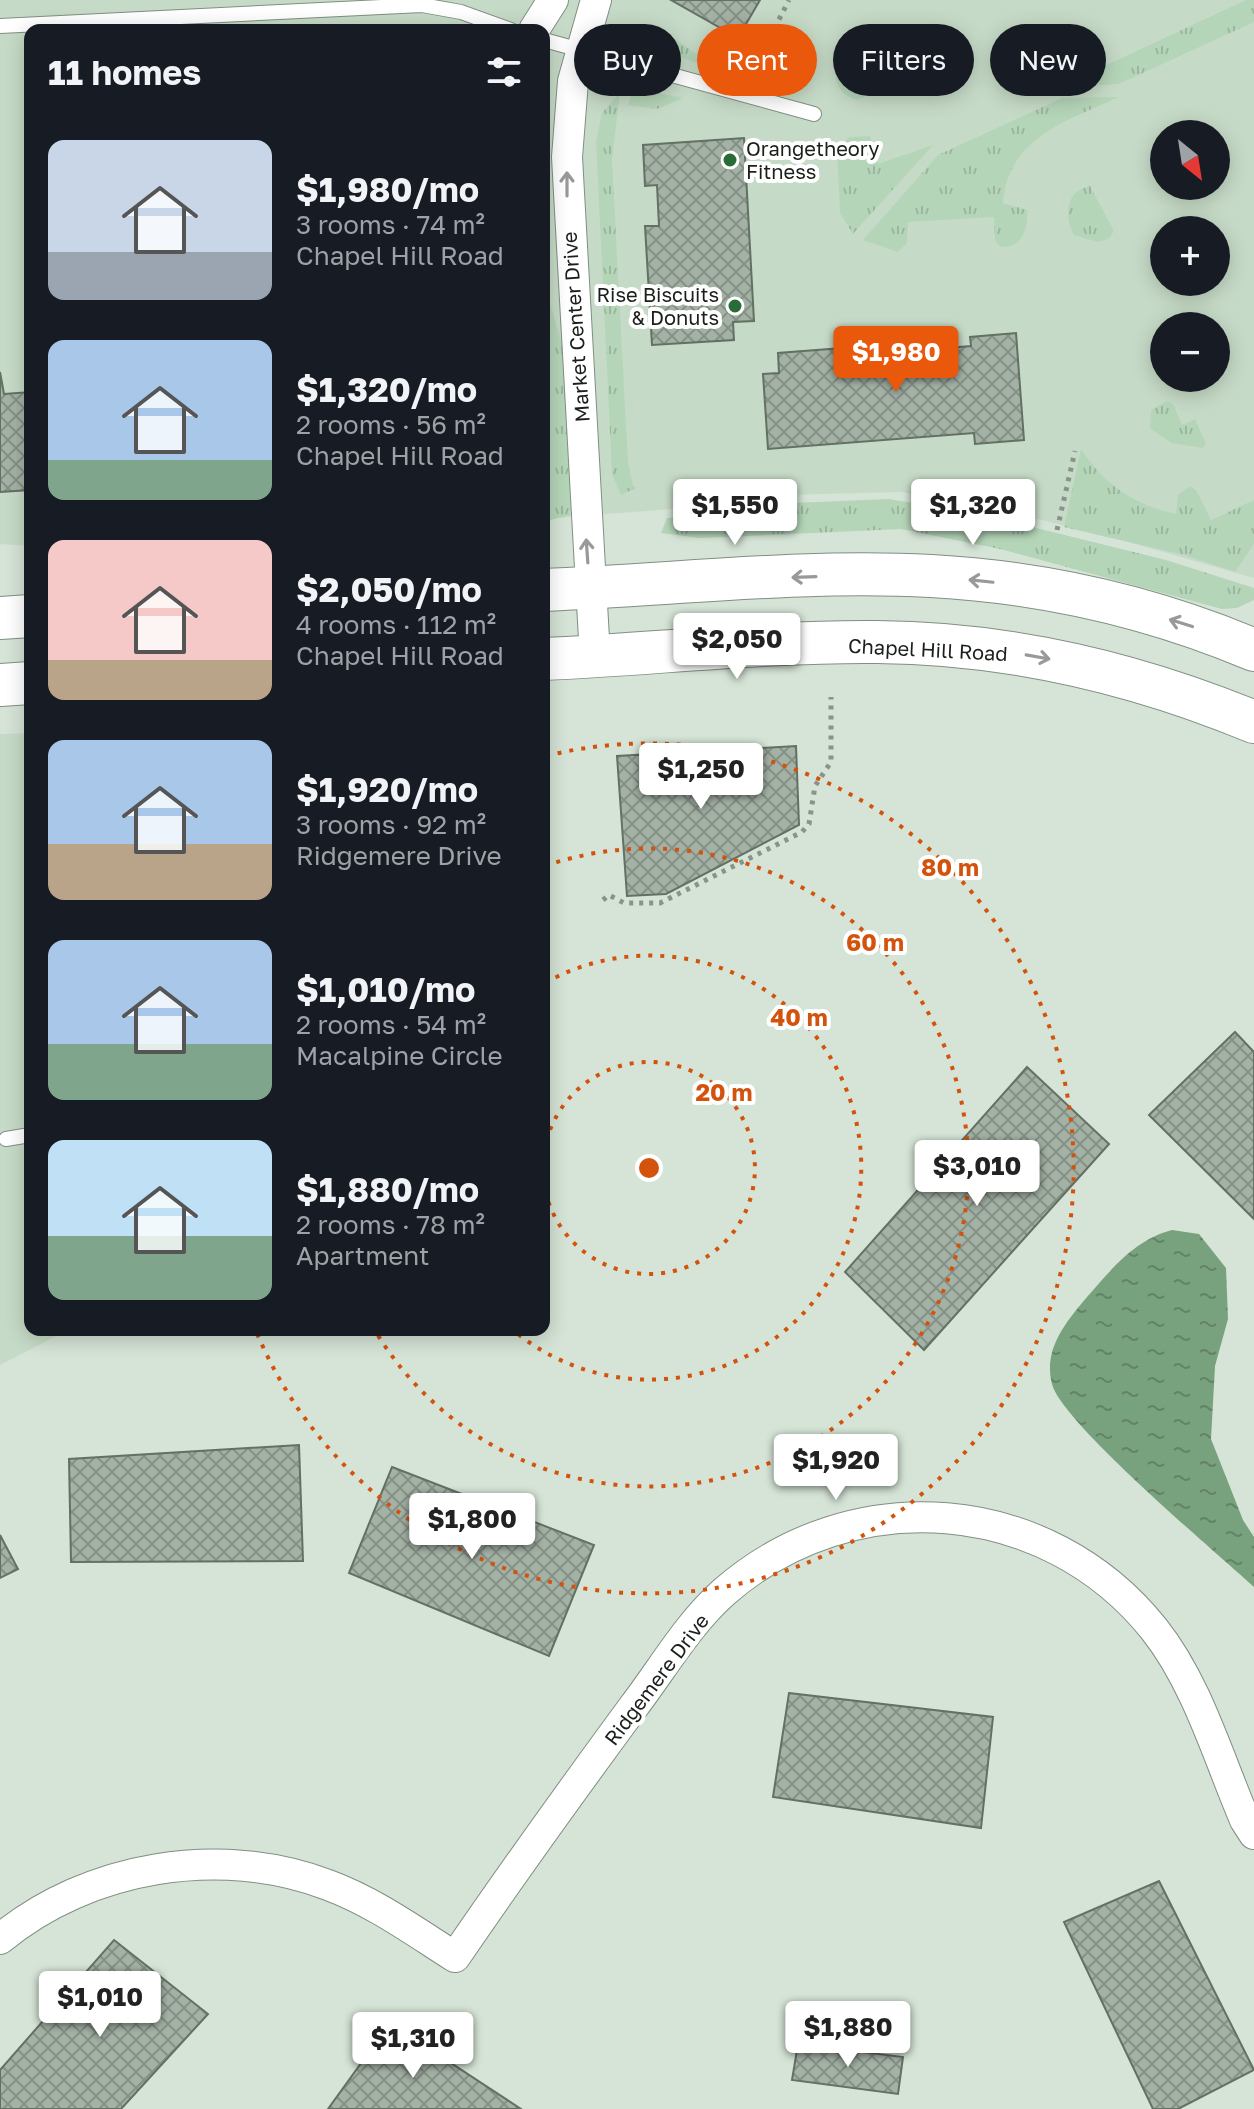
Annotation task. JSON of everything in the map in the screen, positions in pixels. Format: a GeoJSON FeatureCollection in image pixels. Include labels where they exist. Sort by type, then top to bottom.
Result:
{"type":"FeatureCollection","features":[{"type":"Feature","properties":{"kind":"main road"},"geometry":{"type":"LineString","coordinates":[[550,590],[856,575],[930,576],[992,582],[1121,605],[1249,640]]}},
{"type":"Feature","properties":{"kind":"main road"},"geometry":{"type":"LineString","coordinates":[[0,618],[24,616]]}},
{"type":"Feature","properties":{"kind":"main road","name":"Chapel Hill Road"},"geometry":{"type":"LineString","coordinates":[[550,659],[877,642],[961,647],[1068,662],[1142,680],[1254,722]]}},
{"type":"Feature","properties":{"kind":"main road"},"geometry":{"type":"LineString","coordinates":[[0,685],[24,683]]}},
{"type":"Feature","properties":{"kind":"street"},"geometry":{"type":"LineString","coordinates":[[538,24],[553,0]]}},
{"type":"Feature","properties":{"kind":"street","name":"Market Center Drive"},"geometry":{"type":"LineString","coordinates":[[589,24],[596,0]]}},
{"type":"Feature","properties":{"kind":"street","name":"Market Center Drive"},"geometry":{"type":"LineString","coordinates":[[574,87],[570,108],[568,213],[595,657]]}},
{"type":"Feature","properties":{"kind":"street","name":"Ridgemere Drive"},"geometry":{"type":"LineString","coordinates":[[0,1939],[64,1897],[100,1882],[147,1871],[239,1866],[327,1884],[392,1916],[455,1957],[678,1643],[724,1592],[795,1545],[879,1518],[961,1519],[999,1528],[1036,1539],[1111,1586],[1156,1631],[1188,1684],[1245,1820],[1254,1834]]}},
{"type":"Feature","properties":{"kind":"lane"},"geometry":{"type":"LineString","coordinates":[[40,24],[422,5],[461,12],[494,24]]}},
{"type":"Feature","properties":{"kind":"lane"},"geometry":{"type":"LineString","coordinates":[[0,26],[24,25]]}},
{"type":"Feature","properties":{"kind":"lane"},"geometry":{"type":"LineString","coordinates":[[550,42],[574,49]]}},
{"type":"Feature","properties":{"kind":"lane"},"geometry":{"type":"LineString","coordinates":[[681,78],[814,114]]}},
{"type":"Feature","properties":{"kind":"lane"},"geometry":{"type":"LineString","coordinates":[[6,1139],[24,1136]]}},
{"type":"Feature","properties":{"kind":"path"},"geometry":{"type":"LineString","coordinates":[[777,24],[789,0]]}},
{"type":"Feature","properties":{"kind":"path"},"geometry":{"type":"LineString","coordinates":[[1057,530],[1075,451]]}},
{"type":"Feature","properties":{"kind":"path"},"geometry":{"type":"LineString","coordinates":[[603,900],[609,895],[624,903],[660,903],[802,832],[809,824],[815,786],[825,777],[831,762],[831,697]]}},
{"type":"Feature","properties":{"kind":"shaded area"},"geometry":{"type":"Polygon","coordinates":[[[0,0],[1254,0],[1254,578],[1111,537],[976,504],[901,492],[745,496],[697,507],[550,519],[550,24],[24,24],[24,546],[0,544],[0,0]]]}},
{"type":"Feature","properties":{"kind":"shaded area"},"geometry":{"type":"Polygon","coordinates":[[[24,733],[24,1336],[56,1336],[0,1365],[0,734],[24,733]]]}},
{"type":"Feature","properties":{"kind":"green space"},"geometry":{"type":"Polygon","coordinates":[[[1246,0],[1254,0],[1254,22],[1119,84],[1106,85],[1106,65],[1246,0]]]}},
{"type":"Feature","properties":{"kind":"green space"},"geometry":{"type":"Polygon","coordinates":[[[681,43],[697,55],[697,63],[681,58],[681,43]]]}},
{"type":"Feature","properties":{"kind":"green space"},"geometry":{"type":"Polygon","coordinates":[[[620,96],[612,160],[628,463],[634,489],[621,495],[612,474],[596,141],[602,113],[620,96]]]}},
{"type":"Feature","properties":{"kind":"green space"},"geometry":{"type":"Polygon","coordinates":[[[631,96],[683,98],[657,109],[628,105],[631,96]]]}},
{"type":"Feature","properties":{"kind":"green space"},"geometry":{"type":"Polygon","coordinates":[[[1119,97],[1043,134],[1016,162],[1007,180],[1003,203],[1027,210],[1027,217],[1022,236],[1013,245],[999,246],[995,240],[994,217],[908,222],[907,243],[898,252],[863,240],[938,155],[1062,98],[1119,97]]]}},
{"type":"Feature","properties":{"kind":"green space"},"geometry":{"type":"Polygon","coordinates":[[[870,136],[878,164],[933,145],[853,234],[840,213],[837,150],[849,137],[870,136]]]}},
{"type":"Feature","properties":{"kind":"green space"},"geometry":{"type":"Polygon","coordinates":[[[1090,186],[1114,231],[1109,239],[1097,242],[1074,235],[1068,212],[1076,193],[1090,186]]]}},
{"type":"Feature","properties":{"kind":"green space"},"geometry":{"type":"Polygon","coordinates":[[[550,303],[566,357],[574,501],[571,515],[550,520],[550,303]]]}},
{"type":"Feature","properties":{"kind":"green space"},"geometry":{"type":"Polygon","coordinates":[[[1167,401],[1173,404],[1182,425],[1195,419],[1206,444],[1203,448],[1171,443],[1150,428],[1151,410],[1167,401]]]}},
{"type":"Feature","properties":{"kind":"green space"},"geometry":{"type":"Polygon","coordinates":[[[1081,449],[1100,473],[1122,492],[1161,510],[1176,514],[1178,495],[1190,486],[1196,490],[1211,520],[1254,500],[1254,544],[1235,572],[1184,555],[1064,527],[1081,449]]]}},
{"type":"Feature","properties":{"kind":"green space"},"geometry":{"type":"Polygon","coordinates":[[[889,499],[984,515],[1166,560],[1254,588],[1254,600],[1237,608],[1222,609],[1000,549],[901,529],[700,538],[661,533],[667,518],[705,515],[746,505],[889,499]]]}},
{"type":"Feature","properties":{"kind":"water"},"geometry":{"type":"Polygon","coordinates":[[[1172,1230],[1199,1234],[1226,1268],[1228,1319],[1215,1366],[1211,1439],[1243,1520],[1254,1537],[1254,1587],[1110,1456],[1082,1427],[1052,1384],[1050,1371],[1054,1348],[1071,1316],[1105,1276],[1135,1248],[1172,1230]]]}},
{"type":"Feature","properties":{"kind":"building"},"geometry":{"type":"Polygon","coordinates":[[[671,0],[760,0],[746,24],[713,24],[671,0]]]}},
{"type":"Feature","properties":{"kind":"building"},"geometry":{"type":"Polygon","coordinates":[[[744,138],[754,321],[733,322],[734,340],[652,345],[645,226],[659,226],[657,185],[645,186],[643,145],[744,138]]]}},
{"type":"Feature","properties":{"kind":"building"},"geometry":{"type":"Polygon","coordinates":[[[1016,333],[1024,440],[975,444],[974,433],[768,449],[763,374],[779,373],[778,353],[907,343],[908,351],[971,346],[970,337],[1016,333]]]}},
{"type":"Feature","properties":{"kind":"building"},"geometry":{"type":"Polygon","coordinates":[[[0,372],[4,394],[24,392],[24,490],[0,492],[0,372]]]}},
{"type":"Feature","properties":{"kind":"building"},"geometry":{"type":"Polygon","coordinates":[[[796,746],[799,825],[666,894],[627,896],[617,756],[796,746]]]}},
{"type":"Feature","properties":{"kind":"building"},"geometry":{"type":"Polygon","coordinates":[[[1235,1032],[1254,1052],[1254,1219],[1149,1115],[1235,1032]]]}},
{"type":"Feature","properties":{"kind":"building"},"geometry":{"type":"Polygon","coordinates":[[[1027,1067],[1109,1144],[924,1350],[845,1272],[1027,1067]]]}},
{"type":"Feature","properties":{"kind":"building"},"geometry":{"type":"Polygon","coordinates":[[[299,1445],[303,1561],[71,1562],[69,1459],[299,1445]]]}},
{"type":"Feature","properties":{"kind":"building"},"geometry":{"type":"Polygon","coordinates":[[[392,1467],[594,1545],[549,1656],[349,1573],[392,1467]]]}},
{"type":"Feature","properties":{"kind":"building"},"geometry":{"type":"Polygon","coordinates":[[[0,1535],[18,1569],[0,1578],[0,1535]]]}},
{"type":"Feature","properties":{"kind":"building"},"geometry":{"type":"Polygon","coordinates":[[[789,1693],[993,1717],[981,1828],[773,1797],[789,1693]]]}},
{"type":"Feature","properties":{"kind":"building"},"geometry":{"type":"Polygon","coordinates":[[[1159,1881],[1254,2070],[1178,2109],[1153,2109],[1064,1922],[1159,1881]]]}},
{"type":"Feature","properties":{"kind":"building"},"geometry":{"type":"Polygon","coordinates":[[[114,1940],[208,2014],[121,2109],[0,2109],[0,2070],[114,1940]]]}},
{"type":"Feature","properties":{"kind":"building"},"geometry":{"type":"Polygon","coordinates":[[[390,2023],[521,2109],[328,2109],[390,2023]]]}},
{"type":"Feature","properties":{"kind":"building"},"geometry":{"type":"Polygon","coordinates":[[[798,2044],[903,2057],[898,2094],[792,2080],[798,2044]]]}},
{"type":"Feature","properties":{"kind":"place","name":"Orangetheory Fitness"},"geometry":{"type":"Point","coordinates":[730,160]}},
{"type":"Feature","properties":{"kind":"place","name":"Rise Biscuits & Donuts"},"geometry":{"type":"Point","coordinates":[735,306]}}]}
